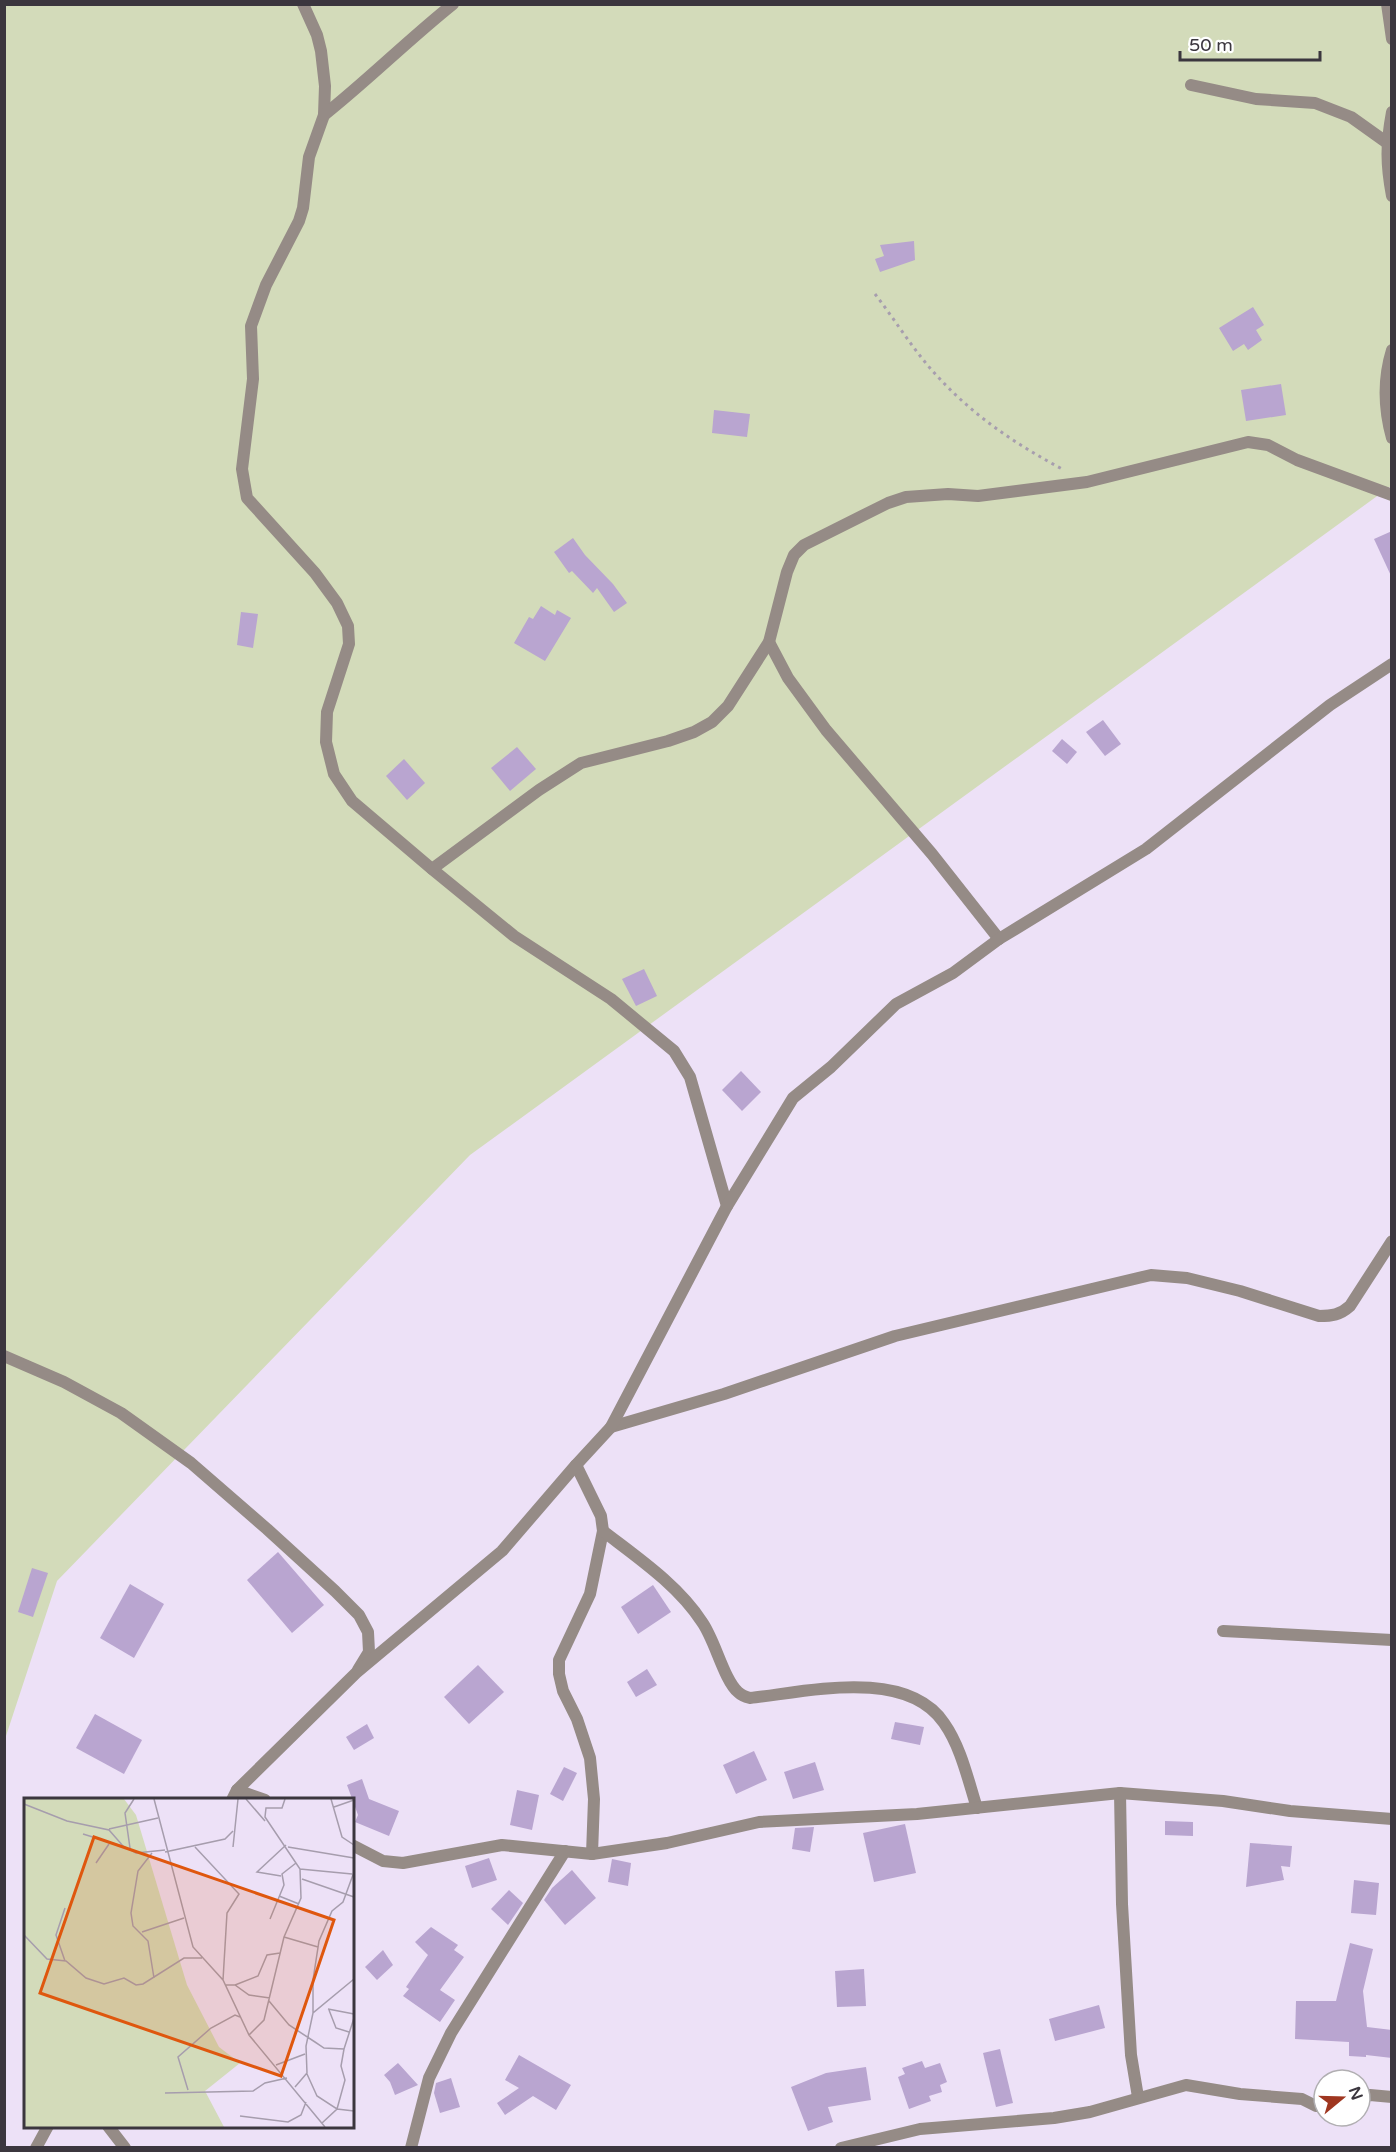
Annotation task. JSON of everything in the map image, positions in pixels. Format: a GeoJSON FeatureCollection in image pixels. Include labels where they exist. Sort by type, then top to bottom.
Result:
{"type":"FeatureCollection","features":[{"type":"Feature","properties":{"kind":"street"},"geometry":{"type":"LineString","coordinates":[[303,4],[321,51],[325,86],[324,116],[309,157],[303,208],[299,221],[266,285],[251,326],[253,379],[242,469],[247,498],[315,573],[337,603],[348,626],[348,644],[327,712],[326,742],[334,774],[352,801],[514,936],[610,999],[674,1051],[690,1077],[727,1206]]}},
{"type":"Feature","properties":{"kind":"street"},"geometry":{"type":"LineString","coordinates":[[324,116],[362,85],[406,42],[453,4]]}},
{"type":"Feature","properties":{"kind":"street"},"geometry":{"type":"LineString","coordinates":[[1387,4],[1392,39]]}},
{"type":"Feature","properties":{"kind":"street"},"geometry":{"type":"LineString","coordinates":[[1191,85],[1256,99],[1315,103],[1351,117],[1386,142]]}},
{"type":"Feature","properties":{"kind":"street"},"geometry":{"type":"LineString","coordinates":[[1392,112],[1386,142],[1387,173],[1392,196]]}},
{"type":"Feature","properties":{"kind":"street"},"geometry":{"type":"LineString","coordinates":[[1392,350],[1385,382],[1392,438]]}},
{"type":"Feature","properties":{"kind":"street"},"geometry":{"type":"LineString","coordinates":[[432,869],[510,811],[581,763],[668,741],[694,732],[712,722],[728,706],[769,642],[787,572],[794,555],[804,545],[888,503],[906,497],[948,494],[978,496],[1087,482],[1248,442],[1268,444],[1297,460],[1392,495]]}},
{"type":"Feature","properties":{"kind":"street"},"geometry":{"type":"LineString","coordinates":[[769,642],[788,678],[826,730],[932,854],[999,939]]}},
{"type":"Feature","properties":{"kind":"street"},"geometry":{"type":"LineString","coordinates":[[235,1795],[356,1673],[502,1551],[611,1427],[727,1206],[793,1098],[831,1067],[896,1004],[953,973],[999,939],[1146,849],[1330,705],[1392,664]]}},
{"type":"Feature","properties":{"kind":"street"},"geometry":{"type":"LineString","coordinates":[[611,1427],[724,1394],[895,1336],[1151,1275],[1187,1278],[1240,1291],[1319,1316],[1331,1316],[1342,1313],[1350,1306],[1392,1241]]}},
{"type":"Feature","properties":{"kind":"street"},"geometry":{"type":"LineString","coordinates":[[4,1356],[64,1382],[121,1413],[191,1464],[267,1529],[359,1615],[368,1632],[369,1652],[356,1673]]}},
{"type":"Feature","properties":{"kind":"street"},"geometry":{"type":"LineString","coordinates":[[576,1465],[601,1516],[603,1532],[590,1594],[559,1660],[559,1674],[564,1691],[578,1719],[590,1758],[594,1800],[592,1854]]}},
{"type":"Feature","properties":{"kind":"street"},"geometry":{"type":"LineString","coordinates":[[603,1532],[639,1559],[687,1602],[704,1624],[730,1684],[739,1694],[750,1698],[845,1688],[884,1688],[910,1696],[929,1707],[944,1723],[959,1753],[977,1808]]}},
{"type":"Feature","properties":{"kind":"street"},"geometry":{"type":"LineString","coordinates":[[1223,1631],[1392,1640]]}},
{"type":"Feature","properties":{"kind":"street"},"geometry":{"type":"LineString","coordinates":[[1120,1793],[1122,1904],[1131,2055],[1138,2097]]}},
{"type":"Feature","properties":{"kind":"street"},"geometry":{"type":"LineString","coordinates":[[354,1846],[383,1861],[404,1863],[502,1845],[592,1854],[677,1841],[759,1822],[809,1818],[873,1817],[1120,1793],[1223,1801],[1290,1811],[1392,1819]]}},
{"type":"Feature","properties":{"kind":"street"},"geometry":{"type":"LineString","coordinates":[[235,1795],[253,1798]]}},
{"type":"Feature","properties":{"kind":"street"},"geometry":{"type":"LineString","coordinates":[[411,2148],[429,2078],[451,2033],[565,1851]]}},
{"type":"Feature","properties":{"kind":"street"},"geometry":{"type":"LineString","coordinates":[[841,2148],[920,2129],[1054,2118],[1090,2112],[1186,2085],[1240,2094],[1302,2099],[1312,2104]]}},
{"type":"Feature","properties":{"kind":"street"},"geometry":{"type":"LineString","coordinates":[[1372,2095],[1392,2097]]}},
{"type":"Feature","properties":{"kind":"street"},"geometry":{"type":"LineString","coordinates":[[36,2148],[47,2128]]}},
{"type":"Feature","properties":{"kind":"street"},"geometry":{"type":"LineString","coordinates":[[109,2128],[125,2148]]}},
{"type":"Feature","properties":{"kind":"path"},"geometry":{"type":"LineString","coordinates":[[875,294],[938,377],[978,416],[1027,451],[1087,482]]}},
{"type":"Feature","properties":{"kind":"green space"},"geometry":{"type":"Polygon","coordinates":[[[5,5],[1391,5],[1391,486],[470,1155],[57,1581],[5,1739],[5,5]]]}},
{"type":"Feature","properties":{"kind":"building"},"geometry":{"type":"Polygon","coordinates":[[[914,241],[915,260],[880,272],[875,259],[884,256],[880,245],[914,241]]]}},
{"type":"Feature","properties":{"kind":"building"},"geometry":{"type":"Polygon","coordinates":[[[1253,307],[1264,325],[1256,330],[1262,340],[1248,350],[1244,344],[1233,351],[1219,328],[1253,307]]]}},
{"type":"Feature","properties":{"kind":"building"},"geometry":{"type":"Polygon","coordinates":[[[1281,384],[1286,415],[1246,421],[1241,390],[1281,384]]]}},
{"type":"Feature","properties":{"kind":"building"},"geometry":{"type":"Polygon","coordinates":[[[714,410],[750,414],[747,437],[712,433],[714,410]]]}},
{"type":"Feature","properties":{"kind":"building"},"geometry":{"type":"Polygon","coordinates":[[[1392,531],[1392,578],[1374,539],[1392,531]]]}},
{"type":"Feature","properties":{"kind":"building"},"geometry":{"type":"Polygon","coordinates":[[[573,538],[627,603],[614,612],[597,588],[593,593],[572,571],[569,573],[554,552],[573,538]]]}},
{"type":"Feature","properties":{"kind":"building"},"geometry":{"type":"Polygon","coordinates":[[[541,606],[555,615],[557,610],[571,618],[545,661],[514,643],[529,617],[533,619],[541,606]]]}},
{"type":"Feature","properties":{"kind":"building"},"geometry":{"type":"Polygon","coordinates":[[[241,612],[258,614],[253,648],[237,645],[241,612]]]}},
{"type":"Feature","properties":{"kind":"building"},"geometry":{"type":"Polygon","coordinates":[[[1103,720],[1121,744],[1105,756],[1086,732],[1103,720]]]}},
{"type":"Feature","properties":{"kind":"building"},"geometry":{"type":"Polygon","coordinates":[[[1062,739],[1077,752],[1067,764],[1052,751],[1062,739]]]}},
{"type":"Feature","properties":{"kind":"building"},"geometry":{"type":"Polygon","coordinates":[[[517,747],[536,769],[510,791],[491,768],[517,747]]]}},
{"type":"Feature","properties":{"kind":"building"},"geometry":{"type":"Polygon","coordinates":[[[404,759],[425,783],[407,800],[386,776],[404,759]]]}},
{"type":"Feature","properties":{"kind":"building"},"geometry":{"type":"Polygon","coordinates":[[[644,969],[657,996],[636,1006],[622,979],[644,969]]]}},
{"type":"Feature","properties":{"kind":"building"},"geometry":{"type":"Polygon","coordinates":[[[741,1071],[761,1092],[742,1111],[722,1090],[741,1071]]]}},
{"type":"Feature","properties":{"kind":"building"},"geometry":{"type":"Polygon","coordinates":[[[278,1552],[324,1605],[292,1633],[247,1580],[278,1552]]]}},
{"type":"Feature","properties":{"kind":"building"},"geometry":{"type":"Polygon","coordinates":[[[32,1568],[48,1573],[33,1617],[18,1612],[32,1568]]]}},
{"type":"Feature","properties":{"kind":"building"},"geometry":{"type":"Polygon","coordinates":[[[130,1584],[164,1604],[134,1658],[100,1638],[130,1584]]]}},
{"type":"Feature","properties":{"kind":"building"},"geometry":{"type":"Polygon","coordinates":[[[653,1585],[671,1612],[638,1634],[621,1607],[653,1585]]]}},
{"type":"Feature","properties":{"kind":"building"},"geometry":{"type":"Polygon","coordinates":[[[478,1665],[504,1692],[469,1724],[444,1697],[478,1665]]]}},
{"type":"Feature","properties":{"kind":"building"},"geometry":{"type":"Polygon","coordinates":[[[647,1669],[657,1685],[636,1697],[627,1682],[647,1669]]]}},
{"type":"Feature","properties":{"kind":"building"},"geometry":{"type":"Polygon","coordinates":[[[95,1714],[142,1740],[124,1774],[76,1748],[95,1714]]]}},
{"type":"Feature","properties":{"kind":"building"},"geometry":{"type":"Polygon","coordinates":[[[895,1722],[924,1727],[920,1745],[891,1739],[895,1722]]]}},
{"type":"Feature","properties":{"kind":"building"},"geometry":{"type":"Polygon","coordinates":[[[367,1724],[374,1738],[354,1750],[346,1737],[367,1724]]]}},
{"type":"Feature","properties":{"kind":"building"},"geometry":{"type":"Polygon","coordinates":[[[754,1751],[767,1780],[736,1794],[723,1765],[754,1751]]]}},
{"type":"Feature","properties":{"kind":"building"},"geometry":{"type":"Polygon","coordinates":[[[815,1762],[824,1790],[793,1799],[784,1772],[815,1762]]]}},
{"type":"Feature","properties":{"kind":"building"},"geometry":{"type":"Polygon","coordinates":[[[564,1767],[577,1773],[563,1801],[550,1794],[564,1767]]]}},
{"type":"Feature","properties":{"kind":"building"},"geometry":{"type":"Polygon","coordinates":[[[362,1779],[369,1799],[399,1811],[389,1836],[355,1822],[358,1815],[354,1798],[352,1798],[347,1785],[362,1779]]]}},
{"type":"Feature","properties":{"kind":"building"},"geometry":{"type":"Polygon","coordinates":[[[517,1790],[539,1795],[532,1830],[510,1825],[517,1790]]]}},
{"type":"Feature","properties":{"kind":"building"},"geometry":{"type":"Polygon","coordinates":[[[1165,1821],[1193,1822],[1193,1836],[1165,1835],[1165,1821]]]}},
{"type":"Feature","properties":{"kind":"building"},"geometry":{"type":"Polygon","coordinates":[[[905,1824],[916,1873],[874,1882],[863,1833],[905,1824]]]}},
{"type":"Feature","properties":{"kind":"building"},"geometry":{"type":"Polygon","coordinates":[[[814,1827],[810,1852],[792,1849],[795,1828],[814,1827]]]}},
{"type":"Feature","properties":{"kind":"building"},"geometry":{"type":"Polygon","coordinates":[[[1250,1843],[1292,1846],[1290,1867],[1281,1866],[1284,1880],[1246,1887],[1250,1843]]]}},
{"type":"Feature","properties":{"kind":"building"},"geometry":{"type":"Polygon","coordinates":[[[489,1858],[497,1880],[472,1888],[465,1866],[489,1858]]]}},
{"type":"Feature","properties":{"kind":"building"},"geometry":{"type":"Polygon","coordinates":[[[612,1859],[631,1863],[628,1886],[608,1882],[612,1859]]]}},
{"type":"Feature","properties":{"kind":"building"},"geometry":{"type":"Polygon","coordinates":[[[572,1870],[596,1898],[565,1925],[544,1900],[552,1888],[572,1870]]]}},
{"type":"Feature","properties":{"kind":"building"},"geometry":{"type":"Polygon","coordinates":[[[1354,1880],[1379,1883],[1376,1915],[1351,1913],[1354,1880]]]}},
{"type":"Feature","properties":{"kind":"building"},"geometry":{"type":"Polygon","coordinates":[[[509,1890],[523,1903],[508,1925],[491,1909],[509,1890]]]}},
{"type":"Feature","properties":{"kind":"building"},"geometry":{"type":"Polygon","coordinates":[[[431,1927],[458,1945],[454,1950],[464,1957],[440,1990],[455,2000],[440,2022],[403,1996],[409,1989],[406,1987],[428,1955],[415,1942],[431,1927]]]}},
{"type":"Feature","properties":{"kind":"building"},"geometry":{"type":"Polygon","coordinates":[[[1350,1943],[1373,1949],[1363,1991],[1367,2027],[1392,2030],[1392,2058],[1349,2056],[1349,2042],[1295,2039],[1296,2001],[1336,2001],[1350,1943]]]}},
{"type":"Feature","properties":{"kind":"building"},"geometry":{"type":"Polygon","coordinates":[[[383,1950],[393,1965],[377,1980],[365,1967],[383,1950]]]}},
{"type":"Feature","properties":{"kind":"building"},"geometry":{"type":"Polygon","coordinates":[[[864,1969],[866,2006],[837,2007],[835,1971],[864,1969]]]}},
{"type":"Feature","properties":{"kind":"building"},"geometry":{"type":"Polygon","coordinates":[[[1099,2005],[1105,2028],[1055,2041],[1049,2019],[1099,2005]]]}},
{"type":"Feature","properties":{"kind":"building"},"geometry":{"type":"Polygon","coordinates":[[[1000,2049],[1013,2103],[996,2107],[983,2053],[1000,2049]]]}},
{"type":"Feature","properties":{"kind":"building"},"geometry":{"type":"Polygon","coordinates":[[[519,2055],[571,2085],[556,2110],[533,2096],[505,2115],[497,2103],[519,2088],[505,2080],[519,2055]]]}},
{"type":"Feature","properties":{"kind":"building"},"geometry":{"type":"Polygon","coordinates":[[[922,2061],[925,2068],[940,2063],[947,2082],[940,2085],[942,2092],[929,2096],[931,2101],[909,2109],[898,2077],[905,2074],[902,2068],[922,2061]]]}},
{"type":"Feature","properties":{"kind":"building"},"geometry":{"type":"Polygon","coordinates":[[[398,2063],[418,2085],[395,2095],[390,2082],[384,2075],[398,2063]]]}},
{"type":"Feature","properties":{"kind":"building"},"geometry":{"type":"Polygon","coordinates":[[[866,2067],[871,2100],[828,2107],[833,2122],[808,2131],[791,2087],[826,2073],[866,2067]]]}},
{"type":"Feature","properties":{"kind":"building"},"geometry":{"type":"Polygon","coordinates":[[[451,2078],[460,2107],[440,2113],[434,2093],[436,2083],[451,2078]]]}}]}
